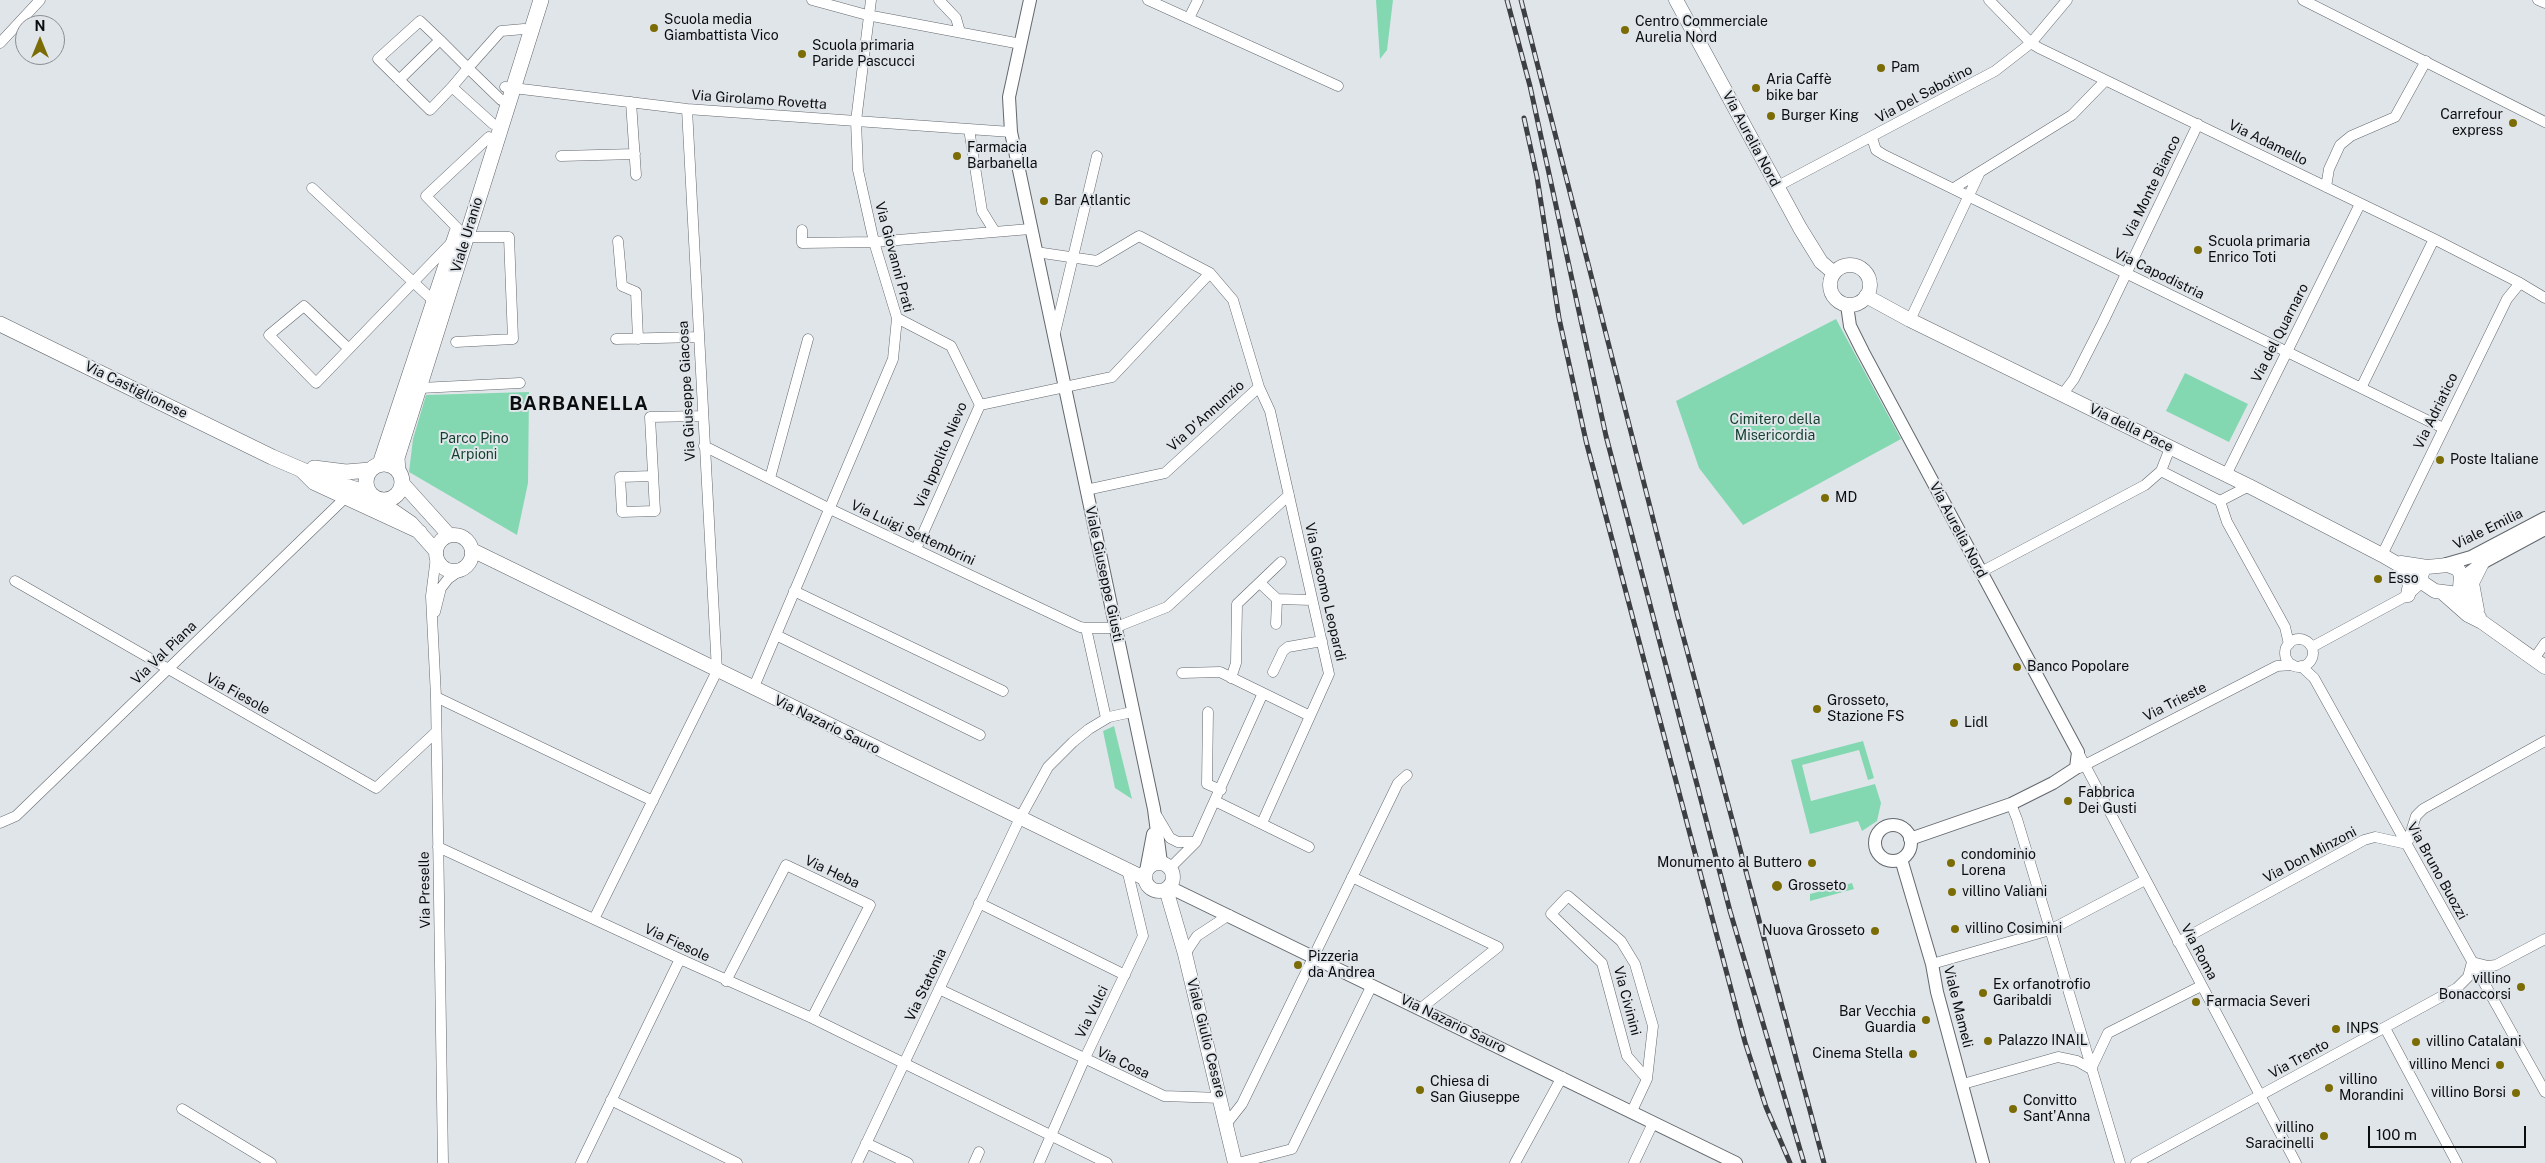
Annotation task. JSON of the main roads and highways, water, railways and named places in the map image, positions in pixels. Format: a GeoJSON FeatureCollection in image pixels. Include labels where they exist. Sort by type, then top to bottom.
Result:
{"type":"FeatureCollection","features":[{"type":"Feature","properties":{"kind":"main road","name":"Viale Uranio"},"geometry":{"type":"LineString","coordinates":[[460,234],[506,92],[533,0]]}},
{"type":"Feature","properties":{"kind":"main road","name":"Viale Uranio"},"geometry":{"type":"LineString","coordinates":[[400,477],[397,458],[420,388],[439,305],[491,131],[541,0]]}},
{"type":"Feature","properties":{"kind":"main road","name":"Via Aurelia Nord"},"geometry":{"type":"LineString","coordinates":[[1676,0],[1809,245],[1821,262],[1834,273]]}},
{"type":"Feature","properties":{"kind":"main road"},"geometry":{"type":"LineString","coordinates":[[1844,266],[1862,269],[1869,279],[1870,285],[1866,296],[1858,304],[1847,305],[1836,300],[1830,290],[1834,273],[1844,266]]}},
{"type":"Feature","properties":{"kind":"main road","name":"Via della Pace"},"geometry":{"type":"LineString","coordinates":[[1866,296],[1910,320],[2249,486],[2397,564],[2423,575],[2439,592],[2468,615],[2482,622],[2540,663]]}},
{"type":"Feature","properties":{"kind":"main road","name":"Viale Uranio"},"geometry":{"type":"LineString","coordinates":[[375,467],[439,305]]}},
{"type":"Feature","properties":{"kind":"main road","name":"Via Castiglionese"},"geometry":{"type":"LineString","coordinates":[[0,324],[272,457],[373,496],[399,514],[420,532],[436,554],[438,563],[447,570],[484,565],[510,570]]}},
{"type":"Feature","properties":{"kind":"main road","name":"Via Castiglionese"},"geometry":{"type":"LineString","coordinates":[[272,457],[327,471],[390,465],[449,535],[461,536],[470,544],[472,550],[510,570]]}},
{"type":"Feature","properties":{"kind":"main road"},"geometry":{"type":"LineString","coordinates":[[375,467],[366,482],[373,496],[388,500],[394,498],[398,494],[400,477]]}},
{"type":"Feature","properties":{"kind":"main road","name":"Via Castiglionese"},"geometry":{"type":"LineString","coordinates":[[298,468],[314,483],[344,499],[420,532]]}},
{"type":"Feature","properties":{"kind":"main road"},"geometry":{"type":"LineString","coordinates":[[436,554],[440,541],[449,535]]}},
{"type":"Feature","properties":{"kind":"main road"},"geometry":{"type":"LineString","coordinates":[[462,569],[471,560],[472,550]]}},
{"type":"Feature","properties":{"kind":"main road"},"geometry":{"type":"LineString","coordinates":[[2482,563],[2473,578],[2472,590],[2482,622]]}},
{"type":"Feature","properties":{"kind":"main road"},"geometry":{"type":"LineString","coordinates":[[2397,564],[2408,580],[2408,595]]}},
{"type":"Feature","properties":{"kind":"main road","name":"Via della Pace"},"geometry":{"type":"LineString","coordinates":[[2423,575],[2443,565],[2458,569],[2461,583],[2482,622]]}},
{"type":"Feature","properties":{"kind":"main road","name":"Via Nazario Sauro"},"geometry":{"type":"LineString","coordinates":[[510,570],[1146,879]]}},
{"type":"Feature","properties":{"kind":"main road"},"geometry":{"type":"LineString","coordinates":[[2439,592],[2452,593],[2461,583]]}},
{"type":"Feature","properties":{"kind":"main road","name":"Viale Giuseppe Giusti"},"geometry":{"type":"LineString","coordinates":[[1146,879],[1152,864],[1165,865],[1173,877],[1168,888]]}},
{"type":"Feature","properties":{"kind":"main road"},"geometry":{"type":"LineString","coordinates":[[1146,879],[1156,891],[1168,888]]}},
{"type":"Feature","properties":{"kind":"main road","name":"Viale Giulio Cesare"},"geometry":{"type":"LineString","coordinates":[[1146,879],[1164,908],[1172,914]]}},
{"type":"Feature","properties":{"kind":"main road","name":"Viale Giulio Cesare"},"geometry":{"type":"LineString","coordinates":[[1168,888],[1172,914],[1185,954],[1236,1163]]}},
{"type":"Feature","properties":{"kind":"railway"},"geometry":{"type":"LineString","coordinates":[[1507,0],[1530,86],[1606,436],[1730,911],[1804,1163]]}},
{"type":"Feature","properties":{"kind":"railway"},"geometry":{"type":"LineString","coordinates":[[1521,0],[1678,617],[1824,1163]]}},
{"type":"Feature","properties":{"kind":"railway"},"geometry":{"type":"LineString","coordinates":[[1524,118],[1537,177],[1559,318],[1586,441],[1745,1042],[1766,1107],[1790,1163]]}},
{"type":"Feature","properties":{"kind":"place","name":"Scuola media Giambattista Vico"},"geometry":{"type":"Point","coordinates":[654,28]}},
{"type":"Feature","properties":{"kind":"place","name":"Centro Commerciale Aurelia Nord"},"geometry":{"type":"Point","coordinates":[1625,30]}},
{"type":"Feature","properties":{"kind":"place","name":"Scuola primaria Paride Pascucci"},"geometry":{"type":"Point","coordinates":[802,54]}},
{"type":"Feature","properties":{"kind":"place","name":"Pam"},"geometry":{"type":"Point","coordinates":[1881,68]}},
{"type":"Feature","properties":{"kind":"place","name":"Aria Caffè bike bar"},"geometry":{"type":"Point","coordinates":[1756,88]}},
{"type":"Feature","properties":{"kind":"place","name":"Burger King"},"geometry":{"type":"Point","coordinates":[1771,116]}},
{"type":"Feature","properties":{"kind":"place","name":"Carrefour express"},"geometry":{"type":"Point","coordinates":[2513,123]}},
{"type":"Feature","properties":{"kind":"place","name":"Farmacia Barbanella"},"geometry":{"type":"Point","coordinates":[957,156]}},
{"type":"Feature","properties":{"kind":"place","name":"Bar Atlantic"},"geometry":{"type":"Point","coordinates":[1044,201]}},
{"type":"Feature","properties":{"kind":"place","name":"Scuola primaria Enrico Toti"},"geometry":{"type":"Point","coordinates":[2198,250]}},
{"type":"Feature","properties":{"kind":"place","name":"Poste Italiane"},"geometry":{"type":"Point","coordinates":[2440,460]}},
{"type":"Feature","properties":{"kind":"place","name":"MD"},"geometry":{"type":"Point","coordinates":[1825,498]}},
{"type":"Feature","properties":{"kind":"place","name":"Esso"},"geometry":{"type":"Point","coordinates":[2378,579]}},
{"type":"Feature","properties":{"kind":"place","name":"Banco Popolare"},"geometry":{"type":"Point","coordinates":[2017,667]}},
{"type":"Feature","properties":{"kind":"place","name":"Grosseto, Stazione FS"},"geometry":{"type":"Point","coordinates":[1817,709]}},
{"type":"Feature","properties":{"kind":"place","name":"Lidl"},"geometry":{"type":"Point","coordinates":[1954,723]}},
{"type":"Feature","properties":{"kind":"place","name":"Fabbrica Dei Gusti"},"geometry":{"type":"Point","coordinates":[2068,801]}},
{"type":"Feature","properties":{"kind":"place","name":"Monumento al Buttero"},"geometry":{"type":"Point","coordinates":[1812,863]}},
{"type":"Feature","properties":{"kind":"place","name":"condominio Lorena"},"geometry":{"type":"Point","coordinates":[1951,863]}},
{"type":"Feature","properties":{"kind":"place","name":"Grosseto"},"geometry":{"type":"Point","coordinates":[1777,886]}},
{"type":"Feature","properties":{"kind":"place","name":"villino Valiani"},"geometry":{"type":"Point","coordinates":[1952,892]}},
{"type":"Feature","properties":{"kind":"place","name":"villino Cosimini"},"geometry":{"type":"Point","coordinates":[1955,929]}},
{"type":"Feature","properties":{"kind":"place","name":"Nuova Grosseto"},"geometry":{"type":"Point","coordinates":[1875,931]}},
{"type":"Feature","properties":{"kind":"place","name":"Pizzeria da Andrea"},"geometry":{"type":"Point","coordinates":[1298,965]}},
{"type":"Feature","properties":{"kind":"place","name":"villino Bonaccorsi"},"geometry":{"type":"Point","coordinates":[2521,987]}},
{"type":"Feature","properties":{"kind":"place","name":"Ex orfanotrofio Garibaldi"},"geometry":{"type":"Point","coordinates":[1983,993]}},
{"type":"Feature","properties":{"kind":"place","name":"Farmacia Severi"},"geometry":{"type":"Point","coordinates":[2196,1002]}},
{"type":"Feature","properties":{"kind":"place","name":"Bar Vecchia Guardia"},"geometry":{"type":"Point","coordinates":[1926,1020]}},
{"type":"Feature","properties":{"kind":"place","name":"INPS"},"geometry":{"type":"Point","coordinates":[2336,1029]}},
{"type":"Feature","properties":{"kind":"place","name":"Palazzo INAIL"},"geometry":{"type":"Point","coordinates":[1988,1041]}},
{"type":"Feature","properties":{"kind":"place","name":"villino Catalani"},"geometry":{"type":"Point","coordinates":[2416,1042]}},
{"type":"Feature","properties":{"kind":"place","name":"Cinema Stella"},"geometry":{"type":"Point","coordinates":[1913,1054]}},
{"type":"Feature","properties":{"kind":"place","name":"villino Menci"},"geometry":{"type":"Point","coordinates":[2500,1065]}},
{"type":"Feature","properties":{"kind":"place","name":"villino Morandini"},"geometry":{"type":"Point","coordinates":[2329,1088]}},
{"type":"Feature","properties":{"kind":"place","name":"Chiesa di San Giuseppe"},"geometry":{"type":"Point","coordinates":[1420,1090]}},
{"type":"Feature","properties":{"kind":"place","name":"villino Borsi"},"geometry":{"type":"Point","coordinates":[2516,1093]}},
{"type":"Feature","properties":{"kind":"place","name":"Convitto Sant'Anna"},"geometry":{"type":"Point","coordinates":[2013,1109]}},
{"type":"Feature","properties":{"kind":"place","name":"villino Saracinelli"},"geometry":{"type":"Point","coordinates":[2324,1136]}},
{"type":"Feature","properties":{"kind":"district","name":"BARBANELLA"},"geometry":{"type":"Point","coordinates":[579,404]}},
{"type":"Feature","properties":{"kind":"park label","name":"Cimitero della Misericordia"},"geometry":{"type":"Point","coordinates":[1775,428]}},
{"type":"Feature","properties":{"kind":"park label","name":"Parco Pino Arpioni"},"geometry":{"type":"Point","coordinates":[474,448]}}]}
